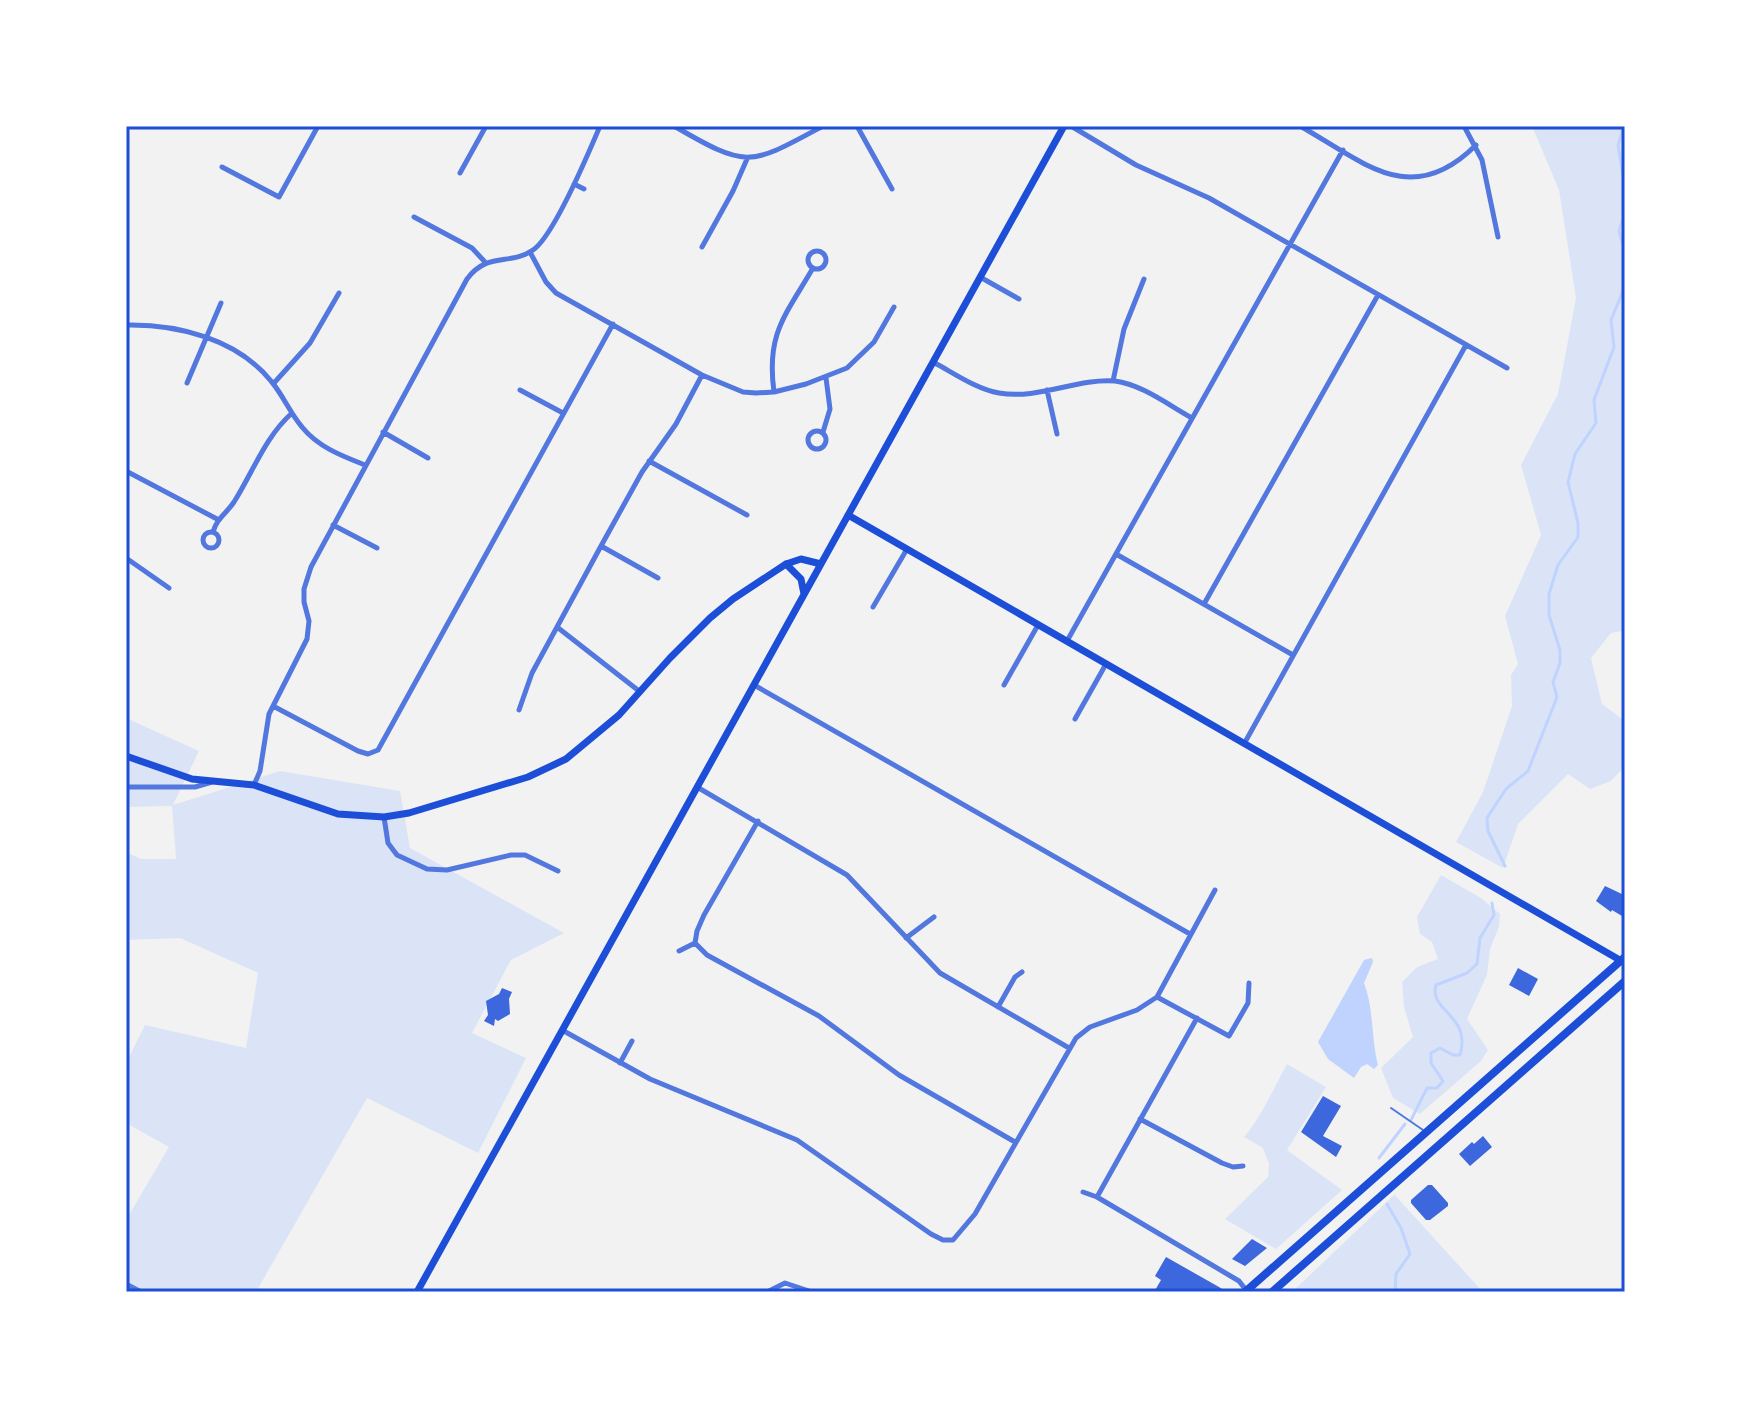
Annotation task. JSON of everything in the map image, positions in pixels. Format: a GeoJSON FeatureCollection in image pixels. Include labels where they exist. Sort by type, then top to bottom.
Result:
{"type":"FeatureCollection","features":[{"type":"Feature","properties":{"kind":"main road"},"geometry":{"type":"LineString","coordinates":[[417,1292],[1064,126]]}},
{"type":"Feature","properties":{"kind":"main road"},"geometry":{"type":"LineString","coordinates":[[848,515],[1624,960],[1246,1291]]}},
{"type":"Feature","properties":{"kind":"main road"},"geometry":{"type":"LineString","coordinates":[[126,756],[174,774],[213,782],[254,785],[338,814],[384,817],[409,813],[558,764],[619,715],[710,618],[786,564],[801,559],[821,564]]}},
{"type":"Feature","properties":{"kind":"main road"},"geometry":{"type":"LineString","coordinates":[[786,564],[801,579],[804,594]]}},
{"type":"Feature","properties":{"kind":"main road"},"geometry":{"type":"LineString","coordinates":[[1272,1292],[1625,981]]}},
{"type":"Feature","properties":{"kind":"street"},"geometry":{"type":"LineString","coordinates":[[222,167],[279,197],[318,126]]}},
{"type":"Feature","properties":{"kind":"street"},"geometry":{"type":"LineString","coordinates":[[460,173],[486,126]]}},
{"type":"Feature","properties":{"kind":"street"},"geometry":{"type":"LineString","coordinates":[[254,785],[260,771],[266,723],[307,639],[306,582],[333,525],[464,283],[485,262],[530,252],[544,239],[574,184],[600,126]]}},
{"type":"Feature","properties":{"kind":"street"},"geometry":{"type":"LineString","coordinates":[[674,126],[718,152],[747,159],[778,150],[823,126]]}},
{"type":"Feature","properties":{"kind":"street"},"geometry":{"type":"LineString","coordinates":[[857,126],[892,189]]}},
{"type":"Feature","properties":{"kind":"street"},"geometry":{"type":"LineString","coordinates":[[1071,126],[1136,165],[1209,198],[1507,368]]}},
{"type":"Feature","properties":{"kind":"street"},"geometry":{"type":"LineString","coordinates":[[1300,126],[1390,174],[1410,179],[1444,169],[1476,145]]}},
{"type":"Feature","properties":{"kind":"street"},"geometry":{"type":"LineString","coordinates":[[1464,126],[1476,145],[1485,169],[1498,237]]}},
{"type":"Feature","properties":{"kind":"street"},"geometry":{"type":"LineString","coordinates":[[1067,641],[1343,150]]}},
{"type":"Feature","properties":{"kind":"street"},"geometry":{"type":"LineString","coordinates":[[702,247],[747,159]]}},
{"type":"Feature","properties":{"kind":"street"},"geometry":{"type":"LineString","coordinates":[[574,184],[584,189]]}},
{"type":"Feature","properties":{"kind":"street"},"geometry":{"type":"LineString","coordinates":[[414,217],[472,248],[485,262]]}},
{"type":"Feature","properties":{"kind":"street"},"geometry":{"type":"LineString","coordinates":[[530,252],[546,282],[556,293],[702,375],[743,392],[774,392],[826,378],[847,368],[874,342],[894,307]]}},
{"type":"Feature","properties":{"kind":"street"},"geometry":{"type":"LineString","coordinates":[[774,392],[771,357],[774,340],[813,268]]}},
{"type":"Feature","properties":{"kind":"street"},"geometry":{"type":"LineString","coordinates":[[980,277],[1019,299]]}},
{"type":"Feature","properties":{"kind":"street"},"geometry":{"type":"LineString","coordinates":[[1113,381],[1124,329],[1144,279]]}},
{"type":"Feature","properties":{"kind":"street"},"geometry":{"type":"LineString","coordinates":[[274,383],[304,351],[339,293]]}},
{"type":"Feature","properties":{"kind":"street"},"geometry":{"type":"LineString","coordinates":[[1204,604],[1378,295]]}},
{"type":"Feature","properties":{"kind":"street"},"geometry":{"type":"LineString","coordinates":[[187,383],[221,303]]}},
{"type":"Feature","properties":{"kind":"street"},"geometry":{"type":"LineString","coordinates":[[273,706],[358,751],[368,754],[378,750],[613,324]]}},
{"type":"Feature","properties":{"kind":"street"},"geometry":{"type":"LineString","coordinates":[[126,325],[171,328],[206,337],[241,353],[274,383],[303,428],[319,443],[365,465]]}},
{"type":"Feature","properties":{"kind":"street"},"geometry":{"type":"LineString","coordinates":[[1244,744],[1466,345]]}},
{"type":"Feature","properties":{"kind":"street"},"geometry":{"type":"LineString","coordinates":[[933,362],[996,393],[1025,394],[1113,381],[1139,390],[1192,418]]}},
{"type":"Feature","properties":{"kind":"street"},"geometry":{"type":"LineString","coordinates":[[519,710],[532,673],[601,546],[649,461],[676,424],[702,375]]}},
{"type":"Feature","properties":{"kind":"street"},"geometry":{"type":"LineString","coordinates":[[823,432],[830,414],[826,378]]}},
{"type":"Feature","properties":{"kind":"street"},"geometry":{"type":"LineString","coordinates":[[520,390],[563,413]]}},
{"type":"Feature","properties":{"kind":"street"},"geometry":{"type":"LineString","coordinates":[[1047,390],[1057,434]]}},
{"type":"Feature","properties":{"kind":"street"},"geometry":{"type":"LineString","coordinates":[[213,532],[217,519],[230,507],[268,440],[292,413]]}},
{"type":"Feature","properties":{"kind":"street"},"geometry":{"type":"LineString","coordinates":[[383,432],[428,458]]}},
{"type":"Feature","properties":{"kind":"street"},"geometry":{"type":"LineString","coordinates":[[649,461],[747,515]]}},
{"type":"Feature","properties":{"kind":"street"},"geometry":{"type":"LineString","coordinates":[[126,481],[128,472],[217,519]]}},
{"type":"Feature","properties":{"kind":"street"},"geometry":{"type":"LineString","coordinates":[[333,525],[377,548]]}},
{"type":"Feature","properties":{"kind":"street"},"geometry":{"type":"LineString","coordinates":[[601,546],[658,578]]}},
{"type":"Feature","properties":{"kind":"street"},"geometry":{"type":"LineString","coordinates":[[873,607],[907,549]]}},
{"type":"Feature","properties":{"kind":"street"},"geometry":{"type":"LineString","coordinates":[[1116,554],[1293,655]]}},
{"type":"Feature","properties":{"kind":"street"},"geometry":{"type":"LineString","coordinates":[[126,558],[169,588]]}},
{"type":"Feature","properties":{"kind":"street"},"geometry":{"type":"LineString","coordinates":[[1004,685],[1038,625]]}},
{"type":"Feature","properties":{"kind":"street"},"geometry":{"type":"LineString","coordinates":[[557,627],[639,691]]}},
{"type":"Feature","properties":{"kind":"street"},"geometry":{"type":"LineString","coordinates":[[1075,719],[1106,664]]}},
{"type":"Feature","properties":{"kind":"street"},"geometry":{"type":"LineString","coordinates":[[754,685],[1190,934]]}},
{"type":"Feature","properties":{"kind":"street"},"geometry":{"type":"LineString","coordinates":[[126,787],[180,788],[213,782]]}},
{"type":"Feature","properties":{"kind":"street"},"geometry":{"type":"LineString","coordinates":[[697,787],[847,875],[940,973],[1069,1048]]}},
{"type":"Feature","properties":{"kind":"street"},"geometry":{"type":"LineString","coordinates":[[384,817],[388,843],[397,855],[427,869],[447,870],[511,855],[525,855],[558,871]]}},
{"type":"Feature","properties":{"kind":"street"},"geometry":{"type":"LineString","coordinates":[[695,943],[697,928],[758,821]]}},
{"type":"Feature","properties":{"kind":"street"},"geometry":{"type":"LineString","coordinates":[[562,1030],[664,1085],[797,1140],[921,1228],[943,1240],[953,1240],[975,1214],[1069,1048],[1090,1027],[1142,1008],[1157,997],[1215,890]]}},
{"type":"Feature","properties":{"kind":"street"},"geometry":{"type":"LineString","coordinates":[[906,938],[934,917]]}},
{"type":"Feature","properties":{"kind":"street"},"geometry":{"type":"LineString","coordinates":[[679,951],[695,943]]}},
{"type":"Feature","properties":{"kind":"street"},"geometry":{"type":"LineString","coordinates":[[695,943],[707,955],[819,1016],[899,1075],[1015,1142]]}},
{"type":"Feature","properties":{"kind":"street"},"geometry":{"type":"LineString","coordinates":[[998,1007],[1015,977],[1022,972]]}},
{"type":"Feature","properties":{"kind":"street"},"geometry":{"type":"LineString","coordinates":[[1157,997],[1229,1036],[1248,1003],[1249,983]]}},
{"type":"Feature","properties":{"kind":"street"},"geometry":{"type":"LineString","coordinates":[[1097,1197],[1197,1018]]}},
{"type":"Feature","properties":{"kind":"street"},"geometry":{"type":"LineString","coordinates":[[620,1063],[632,1041]]}},
{"type":"Feature","properties":{"kind":"street"},"geometry":{"type":"LineString","coordinates":[[1140,1119],[1222,1163],[1233,1167],[1243,1166]]}},
{"type":"Feature","properties":{"kind":"street"},"geometry":{"type":"LineString","coordinates":[[1083,1192],[1097,1197],[1239,1281],[1246,1291]]}},
{"type":"Feature","properties":{"kind":"street"},"geometry":{"type":"LineString","coordinates":[[126,1284],[141,1292]]}},
{"type":"Feature","properties":{"kind":"street"},"geometry":{"type":"LineString","coordinates":[[767,1292],[778,1285],[793,1284],[812,1292]]}},
{"type":"Feature","properties":{"kind":"lane"},"geometry":{"type":"LineString","coordinates":[[1391,1108],[1426,1132]]}},
{"type":"Feature","properties":{"kind":"shaded area"},"geometry":{"type":"Polygon","coordinates":[[[1532,126],[1625,126],[1625,636],[1621,631],[1611,633],[1591,658],[1602,704],[1625,721],[1625,766],[1611,781],[1590,789],[1568,774],[1518,824],[1503,868],[1456,842],[1483,792],[1512,706],[1511,675],[1518,664],[1505,616],[1541,535],[1521,465],[1558,394],[1576,298],[1559,190],[1532,126]]]}},
{"type":"Feature","properties":{"kind":"shaded area"},"geometry":{"type":"Polygon","coordinates":[[[126,718],[199,751],[173,805],[280,771],[400,791],[410,848],[564,933],[511,960],[472,1033],[526,1058],[478,1153],[367,1098],[256,1292],[126,1292],[126,1220],[169,1147],[126,1123],[126,1063],[145,1025],[246,1048],[258,973],[180,938],[126,940],[126,852],[141,859],[176,859],[172,806],[126,809],[126,718]]]}},
{"type":"Feature","properties":{"kind":"shaded area"},"geometry":{"type":"Polygon","coordinates":[[[1441,875],[1481,898],[1500,914],[1499,927],[1490,949],[1487,975],[1467,1019],[1488,1050],[1481,1061],[1420,1114],[1393,1098],[1381,1068],[1413,1037],[1404,1007],[1402,982],[1417,967],[1438,959],[1432,942],[1420,934],[1417,917],[1441,875]]]}},
{"type":"Feature","properties":{"kind":"shaded area"},"geometry":{"type":"Polygon","coordinates":[[[1287,1064],[1326,1087],[1287,1150],[1342,1190],[1276,1249],[1225,1219],[1268,1177],[1269,1164],[1263,1148],[1244,1137],[1287,1064]]]}},
{"type":"Feature","properties":{"kind":"shaded area"},"geometry":{"type":"Polygon","coordinates":[[[1394,1195],[1483,1292],[1292,1292],[1394,1195]]]}},
{"type":"Feature","properties":{"kind":"water"},"geometry":{"type":"Polygon","coordinates":[[[1372,958],[1364,983],[1378,1065],[1374,1069],[1367,1064],[1361,1067],[1354,1078],[1328,1059],[1318,1042],[1364,960],[1372,958]]]}},
{"type":"Feature","properties":{"kind":"building"},"geometry":{"type":"Polygon","coordinates":[[[1605,886],[1624,895],[1622,916],[1596,901],[1605,886]]]}},
{"type":"Feature","properties":{"kind":"building"},"geometry":{"type":"Polygon","coordinates":[[[1518,968],[1538,979],[1529,996],[1509,985],[1518,968]]]}},
{"type":"Feature","properties":{"kind":"building"},"geometry":{"type":"Polygon","coordinates":[[[502,988],[512,992],[510,1014],[498,1021],[495,1019],[494,1026],[484,1021],[488,1015],[486,1001],[499,994],[502,988]]]}},
{"type":"Feature","properties":{"kind":"building"},"geometry":{"type":"Polygon","coordinates":[[[1323,1096],[1341,1106],[1323,1136],[1342,1146],[1336,1157],[1301,1132],[1323,1096]]]}},
{"type":"Feature","properties":{"kind":"building"},"geometry":{"type":"Polygon","coordinates":[[[1483,1136],[1492,1147],[1470,1166],[1459,1154],[1483,1136]]]}},
{"type":"Feature","properties":{"kind":"building"},"geometry":{"type":"Polygon","coordinates":[[[1432,1185],[1448,1206],[1426,1220],[1411,1200],[1432,1185]]]}},
{"type":"Feature","properties":{"kind":"building"},"geometry":{"type":"Polygon","coordinates":[[[1252,1239],[1267,1248],[1245,1266],[1232,1259],[1252,1239]]]}},
{"type":"Feature","properties":{"kind":"building"},"geometry":{"type":"Polygon","coordinates":[[[1166,1257],[1222,1289],[1218,1292],[1154,1292],[1161,1280],[1155,1276],[1166,1257]]]}},
{"type":"Feature","properties":{"kind":"waterway"},"geometry":{"type":"LineString","coordinates":[[1624,126],[1618,145],[1625,189]]}},
{"type":"Feature","properties":{"kind":"waterway"},"geometry":{"type":"LineString","coordinates":[[1625,212],[1619,231],[1625,252]]}},
{"type":"Feature","properties":{"kind":"waterway"},"geometry":{"type":"LineString","coordinates":[[1505,866],[1488,831],[1487,818],[1506,789],[1528,771],[1557,697],[1553,682],[1560,663],[1560,650],[1549,615],[1549,594],[1558,565],[1578,537],[1578,523],[1568,482],[1575,454],[1596,423],[1594,400],[1614,347],[1611,320],[1625,286]]}},
{"type":"Feature","properties":{"kind":"waterway"},"geometry":{"type":"LineString","coordinates":[[1411,1120],[1427,1088],[1437,1088],[1443,1081],[1431,1063],[1431,1053],[1440,1048],[1460,1055],[1460,1031],[1438,1001],[1436,985],[1467,973],[1477,964],[1480,938],[1494,915],[1492,903]]}},
{"type":"Feature","properties":{"kind":"waterway"},"geometry":{"type":"LineString","coordinates":[[1379,1158],[1405,1124]]}},
{"type":"Feature","properties":{"kind":"waterway"},"geometry":{"type":"LineString","coordinates":[[1387,1204],[1401,1228],[1410,1254],[1396,1274],[1395,1292]]}}]}
